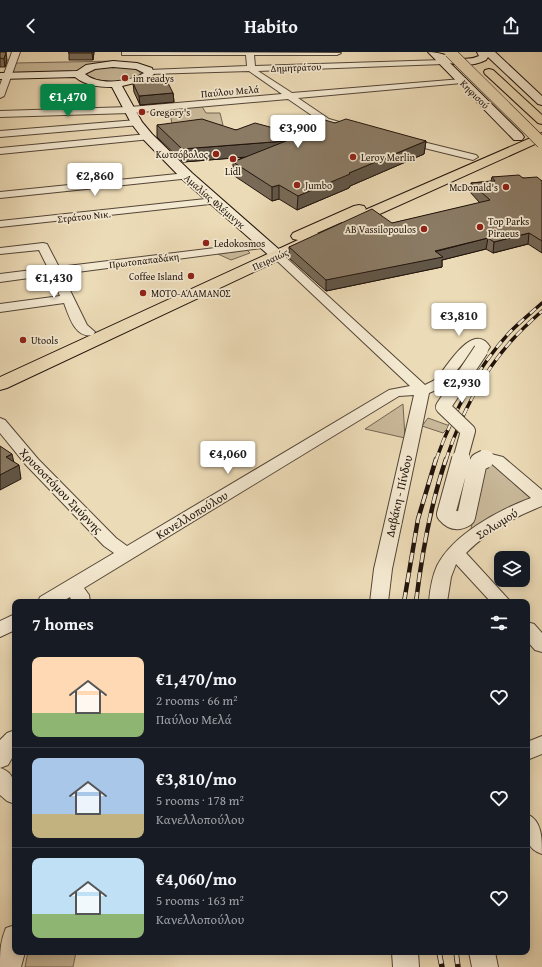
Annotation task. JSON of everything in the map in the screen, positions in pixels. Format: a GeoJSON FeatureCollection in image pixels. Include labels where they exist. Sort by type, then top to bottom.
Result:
{"type":"FeatureCollection","features":[{"type":"Feature","properties":{"kind":"main road"},"geometry":{"type":"LineString","coordinates":[[434,52],[449,60],[468,62],[483,58],[484,54],[482,52]]}},
{"type":"Feature","properties":{"kind":"main road","name":"Κηφισού"},"geometry":{"type":"LineString","coordinates":[[434,52],[518,137]]}},
{"type":"Feature","properties":{"kind":"main road"},"geometry":{"type":"LineString","coordinates":[[450,52],[542,142]]}},
{"type":"Feature","properties":{"kind":"main road"},"geometry":{"type":"LineString","coordinates":[[468,52],[542,121]]}},
{"type":"Feature","properties":{"kind":"main road"},"geometry":{"type":"LineString","coordinates":[[489,52],[542,102]]}},
{"type":"Feature","properties":{"kind":"main road"},"geometry":{"type":"LineString","coordinates":[[119,64],[126,53]]}},
{"type":"Feature","properties":{"kind":"main road"},"geometry":{"type":"LineString","coordinates":[[4,76],[79,74],[90,68],[119,64],[142,67],[149,72],[147,76],[138,80],[116,84],[89,81],[81,78],[79,74]]}},
{"type":"Feature","properties":{"kind":"main road","name":"Αμαλίας Φλέμινγκ"},"geometry":{"type":"LineString","coordinates":[[116,84],[137,124],[148,137],[187,176],[270,250]]}},
{"type":"Feature","properties":{"kind":"main road","name":"Πειραιώς"},"geometry":{"type":"LineString","coordinates":[[0,372],[542,126]]}},
{"type":"Feature","properties":{"kind":"main road","name":"Πειραιώς"},"geometry":{"type":"LineString","coordinates":[[0,384],[270,250],[400,199],[542,137]]}},
{"type":"Feature","properties":{"kind":"street"},"geometry":{"type":"LineString","coordinates":[[126,53],[337,52],[345,66],[357,74]]}},
{"type":"Feature","properties":{"kind":"street"},"geometry":{"type":"LineString","coordinates":[[250,53],[251,69],[326,121],[354,129]]}},
{"type":"Feature","properties":{"kind":"street"},"geometry":{"type":"LineString","coordinates":[[0,96],[4,76],[13,54]]}},
{"type":"Feature","properties":{"kind":"street","name":"Δημητράτου"},"geometry":{"type":"LineString","coordinates":[[149,72],[443,62]]}},
{"type":"Feature","properties":{"kind":"street","name":"Παύλου Μελά"},"geometry":{"type":"LineString","coordinates":[[0,114],[130,110],[462,81]]}},
{"type":"Feature","properties":{"kind":"street"},"geometry":{"type":"LineString","coordinates":[[368,82],[378,89]]}},
{"type":"Feature","properties":{"kind":"street"},"geometry":{"type":"LineString","coordinates":[[0,134],[137,124]]}},
{"type":"Feature","properties":{"kind":"street"},"geometry":{"type":"LineString","coordinates":[[0,151],[148,137]]}},
{"type":"Feature","properties":{"kind":"street"},"geometry":{"type":"LineString","coordinates":[[398,139],[473,157]]}},
{"type":"Feature","properties":{"kind":"street"},"geometry":{"type":"LineString","coordinates":[[0,195],[187,176]]}},
{"type":"Feature","properties":{"kind":"street","name":"Στράτου Νικ."},"geometry":{"type":"LineString","coordinates":[[0,224],[215,201]]}},
{"type":"Feature","properties":{"kind":"street"},"geometry":{"type":"LineString","coordinates":[[0,251],[43,246],[81,327],[88,332]]}},
{"type":"Feature","properties":{"kind":"street"},"geometry":{"type":"LineString","coordinates":[[270,250],[422,390],[436,386],[469,346],[475,343],[482,345],[482,348],[443,407],[468,431],[446,514],[450,519],[457,520],[466,517],[477,466],[479,462],[487,458],[498,460],[542,500]]}},
{"type":"Feature","properties":{"kind":"street","name":"Πρωτοπαπαδάκη"},"geometry":{"type":"LineString","coordinates":[[0,278],[54,271],[270,250]]}},
{"type":"Feature","properties":{"kind":"street"},"geometry":{"type":"LineString","coordinates":[[0,308],[67,299]]}},
{"type":"Feature","properties":{"kind":"street","name":"Κανελλοπούλου"},"geometry":{"type":"LineString","coordinates":[[59,599],[76,595],[127,554],[394,392],[405,390],[422,390]]}},
{"type":"Feature","properties":{"kind":"street","name":"Δαβάκη - Πίνδου"},"geometry":{"type":"LineString","coordinates":[[379,599],[384,562],[422,390]]}},
{"type":"Feature","properties":{"kind":"street","name":"Χρυσοστόμου Σμύρνης"},"geometry":{"type":"LineString","coordinates":[[0,423],[37,467],[110,542],[127,554]]}},
{"type":"Feature","properties":{"kind":"street","name":"Σολωμού"},"geometry":{"type":"LineString","coordinates":[[439,599],[442,579],[448,564],[456,554],[471,540],[491,525],[522,508],[542,500]]}},
{"type":"Feature","properties":{"kind":"street"},"geometry":{"type":"LineString","coordinates":[[456,554],[499,599]]}},
{"type":"Feature","properties":{"kind":"street"},"geometry":{"type":"LineString","coordinates":[[0,630],[12,623]]}},
{"type":"Feature","properties":{"kind":"street"},"geometry":{"type":"LineString","coordinates":[[530,632],[542,645]]}},
{"type":"Feature","properties":{"kind":"street"},"geometry":{"type":"LineString","coordinates":[[0,759],[8,745],[12,742]]}},
{"type":"Feature","properties":{"kind":"street"},"geometry":{"type":"LineString","coordinates":[[530,750],[542,745]]}},
{"type":"Feature","properties":{"kind":"street"},"geometry":{"type":"LineString","coordinates":[[0,777],[4,785],[12,792]]}},
{"type":"Feature","properties":{"kind":"street"},"geometry":{"type":"LineString","coordinates":[[530,828],[542,844]]}},
{"type":"Feature","properties":{"kind":"street"},"geometry":{"type":"LineString","coordinates":[[8,967],[12,950]]}},
{"type":"Feature","properties":{"kind":"street"},"geometry":{"type":"LineString","coordinates":[[404,955],[406,967]]}},
{"type":"Feature","properties":{"kind":"street"},"geometry":{"type":"LineString","coordinates":[[483,955],[485,967]]}},
{"type":"Feature","properties":{"kind":"shaded area"},"geometry":{"type":"Polygon","coordinates":[[[116,61],[84,67],[72,73],[12,75],[16,63],[116,61]]]}},
{"type":"Feature","properties":{"kind":"shaded area"},"geometry":{"type":"Polygon","coordinates":[[[111,66],[137,69],[141,74],[130,80],[115,82],[99,80],[86,76],[87,73],[96,69],[111,66]]]}},
{"type":"Feature","properties":{"kind":"shaded area"},"geometry":{"type":"Polygon","coordinates":[[[201,105],[206,113],[220,113],[223,125],[173,129],[169,108],[201,105]]]}},
{"type":"Feature","properties":{"kind":"shaded area"},"geometry":{"type":"Polygon","coordinates":[[[247,250],[250,253],[231,260],[218,254],[247,250]]]}},
{"type":"Feature","properties":{"kind":"shaded area"},"geometry":{"type":"Polygon","coordinates":[[[403,404],[405,438],[365,429],[403,404]]]}},
{"type":"Feature","properties":{"kind":"shaded area"},"geometry":{"type":"Polygon","coordinates":[[[428,418],[450,426],[443,433],[422,426],[428,418]]]}},
{"type":"Feature","properties":{"kind":"shaded area"},"geometry":{"type":"Polygon","coordinates":[[[490,462],[530,498],[524,503],[470,534],[483,464],[490,462]]]}},
{"type":"Feature","properties":{"kind":"shaded area"},"geometry":{"type":"Polygon","coordinates":[[[27,955],[75,955],[73,967],[25,967],[27,955]]]}},
{"type":"Feature","properties":{"kind":"building"},"geometry":{"type":"Polygon","coordinates":[[[0,52],[6,52],[4,59],[0,58],[0,52]]]}},
{"type":"Feature","properties":{"kind":"building"},"geometry":{"type":"Polygon","coordinates":[[[92,52],[92,53],[68,53],[92,52]]]}},
{"type":"Feature","properties":{"kind":"building"},"geometry":{"type":"Polygon","coordinates":[[[167,81],[173,93],[139,96],[133,83],[167,81]]]}},
{"type":"Feature","properties":{"kind":"building"},"geometry":{"type":"Polygon","coordinates":[[[318,118],[335,123],[346,119],[426,141],[298,196],[279,185],[272,187],[233,162],[286,141],[182,149],[157,125],[202,119],[236,130],[255,123],[281,130],[318,118]]]}},
{"type":"Feature","properties":{"kind":"building"},"geometry":{"type":"Polygon","coordinates":[[[519,175],[523,178],[537,177],[542,181],[542,241],[529,233],[494,242],[488,238],[435,251],[443,257],[326,280],[289,247],[372,209],[392,223],[490,200],[471,183],[495,181],[492,177],[519,175]]]}},
{"type":"Feature","properties":{"kind":"building"},"geometry":{"type":"Polygon","coordinates":[[[0,446],[12,454],[6,457],[19,465],[0,475],[0,446]]]}},
{"type":"Feature","properties":{"kind":"railway"},"geometry":{"type":"LineString","coordinates":[[436,460],[458,409],[486,361],[510,332],[542,303]]}},
{"type":"Feature","properties":{"kind":"railway"},"geometry":{"type":"LineString","coordinates":[[446,460],[465,412],[491,366],[523,328],[542,311]]}},
{"type":"Feature","properties":{"kind":"railway"},"geometry":{"type":"LineString","coordinates":[[405,599],[418,519],[436,459]]}},
{"type":"Feature","properties":{"kind":"railway"},"geometry":{"type":"LineString","coordinates":[[416,599],[427,530],[435,494],[446,459]]}},
{"type":"Feature","properties":{"kind":"railway"},"geometry":{"type":"LineString","coordinates":[[440,955],[442,967]]}},
{"type":"Feature","properties":{"kind":"railway"},"geometry":{"type":"LineString","coordinates":[[456,955],[458,967]]}},
{"type":"Feature","properties":{"kind":"place","name":"im readys"},"geometry":{"type":"Point","coordinates":[125,78]}},
{"type":"Feature","properties":{"kind":"place","name":"Gregory's"},"geometry":{"type":"Point","coordinates":[142,112]}},
{"type":"Feature","properties":{"kind":"place","name":"Κωτσόβολος"},"geometry":{"type":"Point","coordinates":[216,154]}},
{"type":"Feature","properties":{"kind":"place","name":"Leroy Merlin"},"geometry":{"type":"Point","coordinates":[353,157]}},
{"type":"Feature","properties":{"kind":"place","name":"Lidl"},"geometry":{"type":"Point","coordinates":[233,159]}},
{"type":"Feature","properties":{"kind":"place","name":"Jumbo"},"geometry":{"type":"Point","coordinates":[297,185]}},
{"type":"Feature","properties":{"kind":"place","name":"McDonald's"},"geometry":{"type":"Point","coordinates":[506,187]}},
{"type":"Feature","properties":{"kind":"place","name":"Top Parks Piraeus"},"geometry":{"type":"Point","coordinates":[480,227]}},
{"type":"Feature","properties":{"kind":"place","name":"AB Vassilopoulos"},"geometry":{"type":"Point","coordinates":[424,229]}},
{"type":"Feature","properties":{"kind":"place","name":"Ledokosmos"},"geometry":{"type":"Point","coordinates":[206,243]}},
{"type":"Feature","properties":{"kind":"place","name":"Coffee Island"},"geometry":{"type":"Point","coordinates":[191,276]}},
{"type":"Feature","properties":{"kind":"place","name":"MOTO-ΑΛΑΜΑΝΟΣ"},"geometry":{"type":"Point","coordinates":[143,293]}},
{"type":"Feature","properties":{"kind":"place","name":"Utools"},"geometry":{"type":"Point","coordinates":[23,340]}}]}
